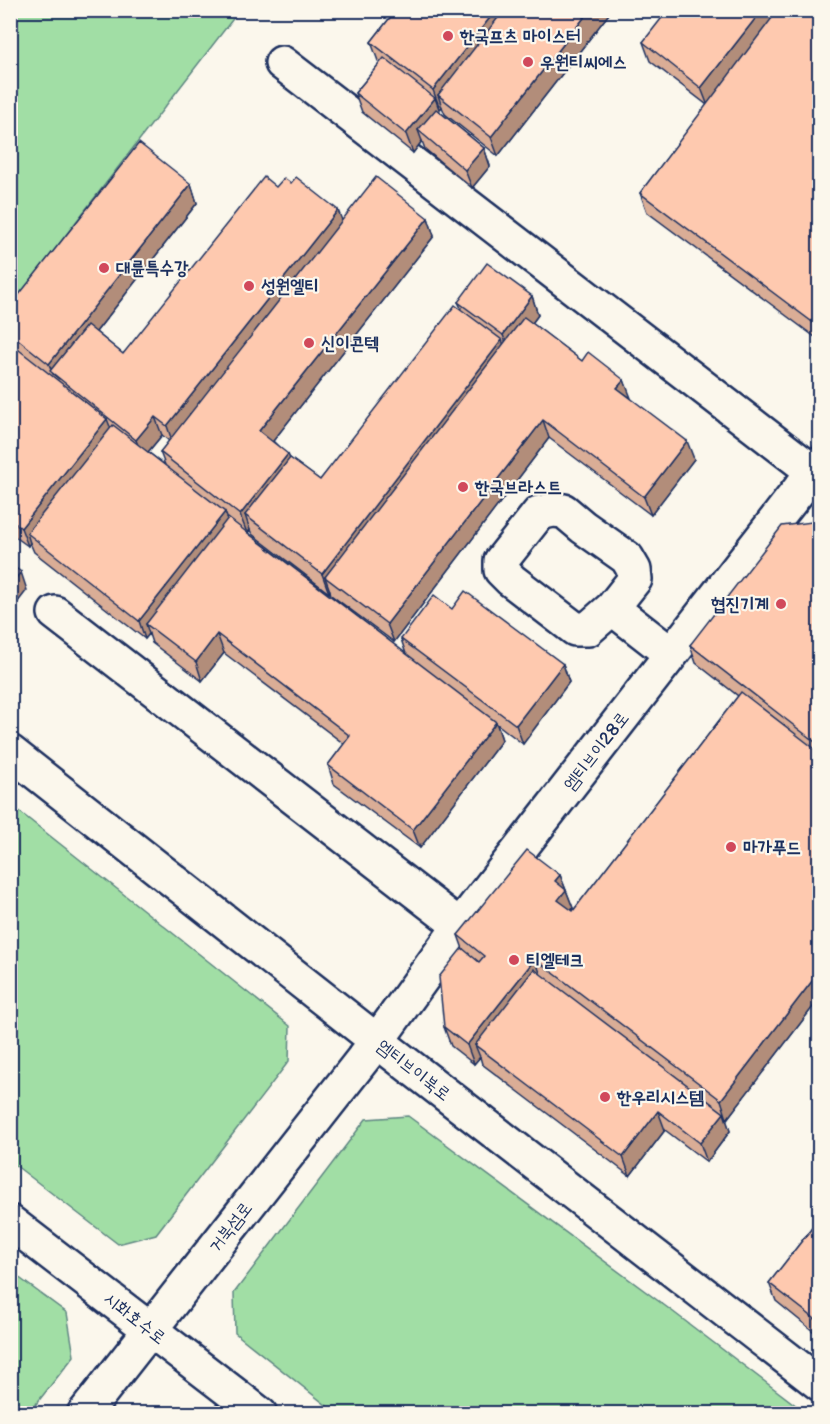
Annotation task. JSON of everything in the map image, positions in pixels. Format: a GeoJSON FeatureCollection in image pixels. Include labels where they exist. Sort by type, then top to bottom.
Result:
{"type":"FeatureCollection","features":[{"type":"Feature","properties":{"kind":"street"},"geometry":{"type":"LineString","coordinates":[[282,63],[817,470]]}},
{"type":"Feature","properties":{"kind":"street","name":"엠티브이28로"},"geometry":{"type":"LineString","coordinates":[[377,1041],[460,926],[817,470]]}},
{"type":"Feature","properties":{"kind":"street"},"geometry":{"type":"LineString","coordinates":[[612,608],[671,654]]}},
{"type":"Feature","properties":{"kind":"street"},"geometry":{"type":"LineString","coordinates":[[55,613],[460,926]]}},
{"type":"Feature","properties":{"kind":"street","name":"엠티브이북로"},"geometry":{"type":"LineString","coordinates":[[10,752],[377,1041],[819,1384]]}},
{"type":"Feature","properties":{"kind":"street","name":"거북섬로"},"geometry":{"type":"LineString","coordinates":[[84,1413],[377,1041]]}},
{"type":"Feature","properties":{"kind":"street","name":"시화호수로"},"geometry":{"type":"LineString","coordinates":[[10,1222],[260,1413]]}},
{"type":"Feature","properties":{"kind":"green space"},"geometry":{"type":"Polygon","coordinates":[[[14,10],[239,11],[11,306],[10,14],[14,10]]]}},
{"type":"Feature","properties":{"kind":"green space"},"geometry":{"type":"Polygon","coordinates":[[[11,805],[290,1026],[289,1061],[156,1234],[118,1244],[11,1162],[11,805]]]}},
{"type":"Feature","properties":{"kind":"green space"},"geometry":{"type":"Polygon","coordinates":[[[408,1116],[806,1413],[336,1413],[235,1333],[234,1293],[366,1119],[408,1116]]]}},
{"type":"Feature","properties":{"kind":"green space"},"geometry":{"type":"Polygon","coordinates":[[[10,1271],[67,1313],[74,1356],[29,1413],[11,1413],[10,1271]]]}},
{"type":"Feature","properties":{"kind":"building","name":"한국프츠 마이스터"},"geometry":{"type":"Polygon","coordinates":[[[396,10],[496,10],[433,90],[371,42],[396,10]]]}},
{"type":"Feature","properties":{"kind":"building","name":"우원티씨에스"},"geometry":{"type":"Polygon","coordinates":[[[504,10],[590,10],[491,137],[438,95],[504,10]]]}},
{"type":"Feature","properties":{"kind":"building"},"geometry":{"type":"Polygon","coordinates":[[[668,10],[762,10],[701,88],[643,42],[668,10]]]}},
{"type":"Feature","properties":{"kind":"building"},"geometry":{"type":"Polygon","coordinates":[[[778,10],[819,10],[819,327],[640,193],[778,10]]]}},
{"type":"Feature","properties":{"kind":"building"},"geometry":{"type":"Polygon","coordinates":[[[384,58],[435,98],[406,134],[355,93],[384,58]]]}},
{"type":"Feature","properties":{"kind":"building"},"geometry":{"type":"Polygon","coordinates":[[[436,109],[484,148],[465,170],[418,130],[436,109]]]}},
{"type":"Feature","properties":{"kind":"building","name":"대륜특수강"},"geometry":{"type":"Polygon","coordinates":[[[139,143],[191,184],[49,364],[10,333],[10,306],[139,143]]]}},
{"type":"Feature","properties":{"kind":"building","name":"성원엘티"},"geometry":{"type":"Polygon","coordinates":[[[264,177],[276,187],[284,178],[291,183],[296,177],[338,210],[167,426],[155,417],[136,440],[50,371],[87,325],[123,354],[264,177]]]}},
{"type":"Feature","properties":{"kind":"building","name":"신이콘텍"},"geometry":{"type":"Polygon","coordinates":[[[376,177],[428,218],[259,431],[288,454],[240,515],[160,452],[376,177]]]}},
{"type":"Feature","properties":{"kind":"building"},"geometry":{"type":"Polygon","coordinates":[[[487,263],[532,296],[503,335],[458,302],[487,263]]]}},
{"type":"Feature","properties":{"kind":"building"},"geometry":{"type":"Polygon","coordinates":[[[455,305],[502,340],[322,574],[245,515],[290,458],[320,480],[455,305]]]}},
{"type":"Feature","properties":{"kind":"building","name":"한국브라스트"},"geometry":{"type":"Polygon","coordinates":[[[524,317],[582,361],[588,352],[624,380],[617,388],[687,441],[644,497],[543,420],[387,624],[325,577],[524,317]]]}},
{"type":"Feature","properties":{"kind":"building"},"geometry":{"type":"Polygon","coordinates":[[[10,343],[107,419],[21,528],[10,519],[10,343]]]}},
{"type":"Feature","properties":{"kind":"building"},"geometry":{"type":"Polygon","coordinates":[[[113,425],[225,512],[139,621],[27,533],[113,425]]]}},
{"type":"Feature","properties":{"kind":"building"},"geometry":{"type":"Polygon","coordinates":[[[228,518],[496,722],[413,830],[328,765],[350,736],[217,634],[196,662],[146,624],[228,518]]]}},
{"type":"Feature","properties":{"kind":"building","name":"협진기계"},"geometry":{"type":"Polygon","coordinates":[[[819,521],[819,745],[690,645],[782,526],[819,521]]]}},
{"type":"Feature","properties":{"kind":"building"},"geometry":{"type":"Polygon","coordinates":[[[10,564],[21,572],[10,585],[10,564]]]}},
{"type":"Feature","properties":{"kind":"building"},"geometry":{"type":"Polygon","coordinates":[[[465,591],[563,664],[516,725],[401,639],[434,595],[452,609],[465,591]]]}},
{"type":"Feature","properties":{"kind":"building","name":"마가푸드"},"geometry":{"type":"Polygon","coordinates":[[[741,692],[819,752],[819,972],[721,1100],[535,959],[467,1045],[444,1027],[439,977],[462,948],[479,962],[484,956],[458,935],[527,850],[560,875],[555,881],[566,890],[558,900],[573,911],[741,692]]]}},
{"type":"Feature","properties":{"kind":"building","name":"한우리시스템"},"geometry":{"type":"Polygon","coordinates":[[[534,969],[724,1113],[700,1143],[658,1111],[623,1157],[475,1045],[534,969]]]}},
{"type":"Feature","properties":{"kind":"building"},"geometry":{"type":"Polygon","coordinates":[[[819,1219],[819,1322],[769,1283],[819,1219]]]}},
{"type":"Feature","properties":{"kind":"place","name":"한국프츠 마이스터"},"geometry":{"type":"Point","coordinates":[448,36]}},
{"type":"Feature","properties":{"kind":"place","name":"우원티씨에스"},"geometry":{"type":"Point","coordinates":[528,62]}},
{"type":"Feature","properties":{"kind":"place","name":"대륜특수강"},"geometry":{"type":"Point","coordinates":[104,268]}},
{"type":"Feature","properties":{"kind":"place","name":"성원엘티"},"geometry":{"type":"Point","coordinates":[249,286]}},
{"type":"Feature","properties":{"kind":"place","name":"신이콘텍"},"geometry":{"type":"Point","coordinates":[309,343]}},
{"type":"Feature","properties":{"kind":"place","name":"한국브라스트"},"geometry":{"type":"Point","coordinates":[463,487]}},
{"type":"Feature","properties":{"kind":"place","name":"협진기계"},"geometry":{"type":"Point","coordinates":[781,604]}},
{"type":"Feature","properties":{"kind":"place","name":"마가푸드"},"geometry":{"type":"Point","coordinates":[731,847]}},
{"type":"Feature","properties":{"kind":"place","name":"티엘테크"},"geometry":{"type":"Point","coordinates":[514,960]}},
{"type":"Feature","properties":{"kind":"place","name":"한우리시스템"},"geometry":{"type":"Point","coordinates":[605,1097]}}]}
